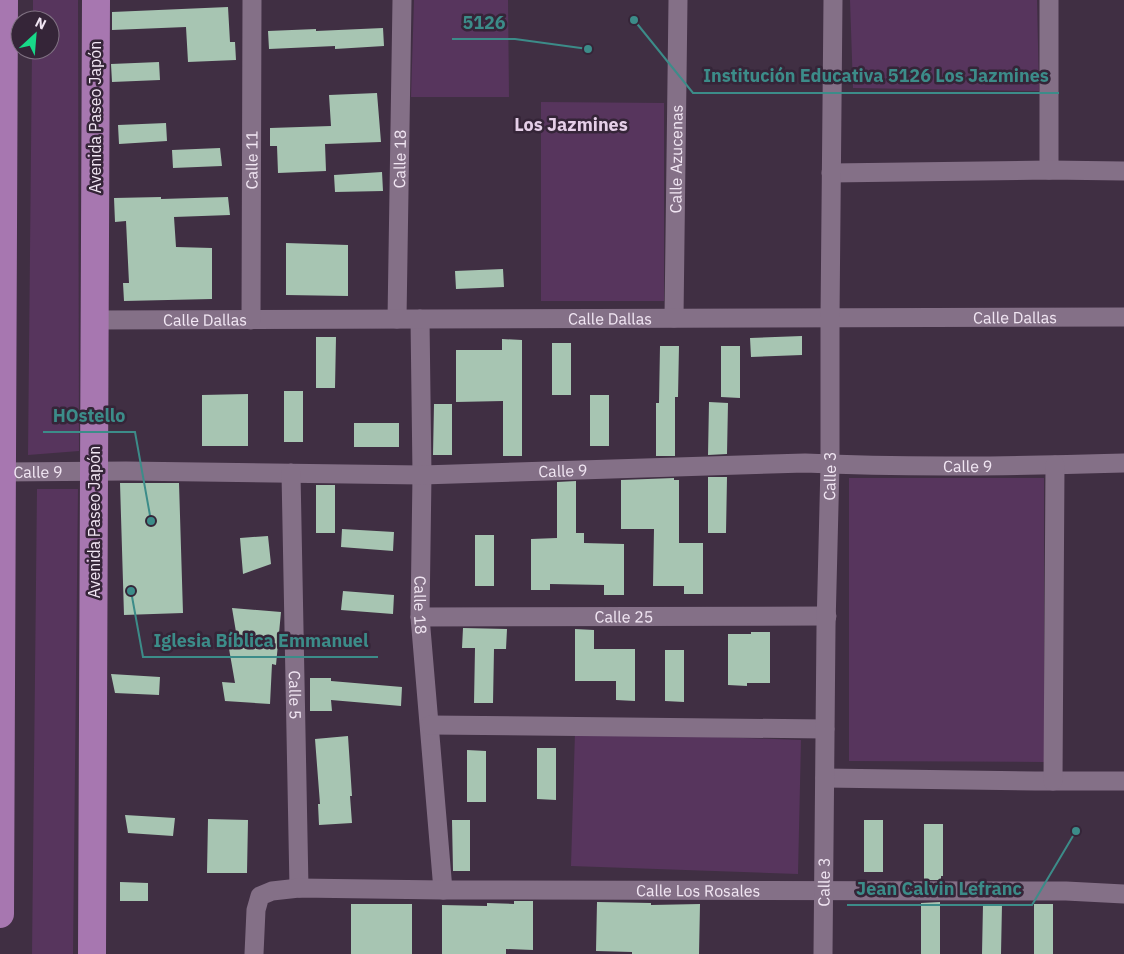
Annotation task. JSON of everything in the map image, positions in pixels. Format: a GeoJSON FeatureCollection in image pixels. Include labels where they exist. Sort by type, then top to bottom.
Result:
{"type":"FeatureCollection","features":[{"type":"Feature","properties":{"kind":"main road"},"geometry":{"type":"LineString","coordinates":[[0,914],[4,0]]}},
{"type":"Feature","properties":{"kind":"main road","name":"Avenida Paseo Japón"},"geometry":{"type":"LineString","coordinates":[[92,954],[96,0]]}},
{"type":"Feature","properties":{"kind":"street","name":"Calle 11"},"geometry":{"type":"LineString","coordinates":[[251,320],[252,0]]}},
{"type":"Feature","properties":{"kind":"street","name":"Calle 18"},"geometry":{"type":"LineString","coordinates":[[397,319],[402,0]]}},
{"type":"Feature","properties":{"kind":"street","name":"Calle Azucenas"},"geometry":{"type":"LineString","coordinates":[[674,318],[678,0]]}},
{"type":"Feature","properties":{"kind":"street","name":"Calle 3"},"geometry":{"type":"LineString","coordinates":[[823,954],[830,465],[833,0]]}},
{"type":"Feature","properties":{"kind":"street"},"geometry":{"type":"LineString","coordinates":[[1049,0],[1049,170]]}},
{"type":"Feature","properties":{"kind":"street"},"geometry":{"type":"LineString","coordinates":[[831,174],[1049,170],[1124,171]]}},
{"type":"Feature","properties":{"kind":"street","name":"Calle Dallas"},"geometry":{"type":"LineString","coordinates":[[95,320],[1124,317]]}},
{"type":"Feature","properties":{"kind":"street","name":"Calle 18"},"geometry":{"type":"LineString","coordinates":[[420,319],[422,474],[420,617],[443,890]]}},
{"type":"Feature","properties":{"kind":"street","name":"Calle 9"},"geometry":{"type":"LineString","coordinates":[[2,472],[422,474],[805,464],[852,466],[1055,465],[1124,462]]}},
{"type":"Feature","properties":{"kind":"street"},"geometry":{"type":"LineString","coordinates":[[1053,781],[1055,465]]}},
{"type":"Feature","properties":{"kind":"street","name":"Calle 5"},"geometry":{"type":"LineString","coordinates":[[291,473],[299,888]]}},
{"type":"Feature","properties":{"kind":"street","name":"Calle 25"},"geometry":{"type":"LineString","coordinates":[[420,617],[827,616]]}},
{"type":"Feature","properties":{"kind":"street"},"geometry":{"type":"LineString","coordinates":[[430,725],[825,729]]}},
{"type":"Feature","properties":{"kind":"street"},"geometry":{"type":"LineString","coordinates":[[825,778],[1124,781]]}},
{"type":"Feature","properties":{"kind":"street","name":"Calle Los Rosales"},"geometry":{"type":"LineString","coordinates":[[254,954],[256,910],[260,896],[272,891],[299,888],[1066,891],[1124,894]]}},
{"type":"Feature","properties":{"kind":"shaded area"},"geometry":{"type":"Polygon","coordinates":[[[33,0],[78,0],[79,451],[28,455],[32,60],[60,60],[60,10],[33,10],[33,0]]]}},
{"type":"Feature","properties":{"kind":"shaded area"},"geometry":{"type":"Polygon","coordinates":[[[414,0],[508,0],[509,97],[411,97],[414,0]]]}},
{"type":"Feature","properties":{"kind":"shaded area"},"geometry":{"type":"Polygon","coordinates":[[[850,0],[1037,0],[1039,91],[853,88],[850,0]]]}},
{"type":"Feature","properties":{"kind":"shaded area"},"geometry":{"type":"Polygon","coordinates":[[[541,102],[664,103],[664,301],[541,301],[541,102]]]}},
{"type":"Feature","properties":{"kind":"shaded area"},"geometry":{"type":"Polygon","coordinates":[[[849,478],[1044,478],[1044,762],[849,761],[849,478]]]}},
{"type":"Feature","properties":{"kind":"shaded area"},"geometry":{"type":"Polygon","coordinates":[[[37,489],[78,489],[73,954],[32,954],[37,489]]]}},
{"type":"Feature","properties":{"kind":"shaded area"},"geometry":{"type":"Polygon","coordinates":[[[575,732],[801,740],[798,874],[571,866],[575,732]]]}},
{"type":"Feature","properties":{"kind":"building"},"geometry":{"type":"Polygon","coordinates":[[[228,7],[230,42],[235,42],[236,60],[188,62],[186,27],[112,30],[112,12],[228,7]]]}},
{"type":"Feature","properties":{"kind":"building"},"geometry":{"type":"Polygon","coordinates":[[[383,28],[384,46],[335,49],[335,46],[269,49],[268,31],[383,28]]]}},
{"type":"Feature","properties":{"kind":"building"},"geometry":{"type":"Polygon","coordinates":[[[159,62],[160,80],[112,82],[111,64],[159,62]]]}},
{"type":"Feature","properties":{"kind":"building"},"geometry":{"type":"Polygon","coordinates":[[[377,93],[381,142],[325,144],[326,171],[278,173],[277,146],[270,146],[270,128],[331,126],[329,95],[377,93]]]}},
{"type":"Feature","properties":{"kind":"building"},"geometry":{"type":"Polygon","coordinates":[[[166,123],[167,141],[119,144],[118,125],[166,123]]]}},
{"type":"Feature","properties":{"kind":"building"},"geometry":{"type":"Polygon","coordinates":[[[220,148],[222,166],[173,168],[172,150],[220,148]]]}},
{"type":"Feature","properties":{"kind":"building"},"geometry":{"type":"Polygon","coordinates":[[[382,172],[383,191],[335,192],[334,175],[382,172]]]}},
{"type":"Feature","properties":{"kind":"building"},"geometry":{"type":"Polygon","coordinates":[[[161,197],[161,199],[228,197],[230,215],[174,217],[176,247],[212,248],[212,299],[124,301],[123,283],[129,283],[126,221],[115,222],[114,198],[161,197]]]}},
{"type":"Feature","properties":{"kind":"building"},"geometry":{"type":"Polygon","coordinates":[[[286,243],[348,245],[348,296],[286,295],[286,243]]]}},
{"type":"Feature","properties":{"kind":"building"},"geometry":{"type":"Polygon","coordinates":[[[503,269],[504,287],[456,289],[455,271],[503,269]]]}},
{"type":"Feature","properties":{"kind":"building"},"geometry":{"type":"Polygon","coordinates":[[[802,336],[802,355],[751,357],[750,338],[802,336]]]}},
{"type":"Feature","properties":{"kind":"building"},"geometry":{"type":"Polygon","coordinates":[[[316,337],[336,337],[335,388],[316,388],[316,337]]]}},
{"type":"Feature","properties":{"kind":"building"},"geometry":{"type":"Polygon","coordinates":[[[502,339],[522,340],[522,456],[503,456],[503,401],[456,402],[456,350],[502,350],[502,339]]]}},
{"type":"Feature","properties":{"kind":"building"},"geometry":{"type":"Polygon","coordinates":[[[552,343],[571,343],[571,395],[552,395],[552,343]]]}},
{"type":"Feature","properties":{"kind":"building"},"geometry":{"type":"Polygon","coordinates":[[[660,346],[679,346],[678,397],[675,397],[675,456],[656,456],[656,403],[659,403],[660,346]]]}},
{"type":"Feature","properties":{"kind":"building"},"geometry":{"type":"Polygon","coordinates":[[[721,346],[740,346],[740,398],[721,397],[721,346]]]}},
{"type":"Feature","properties":{"kind":"building"},"geometry":{"type":"Polygon","coordinates":[[[284,391],[303,391],[303,442],[284,442],[284,391]]]}},
{"type":"Feature","properties":{"kind":"building"},"geometry":{"type":"Polygon","coordinates":[[[248,394],[248,446],[202,446],[202,395],[248,394]]]}},
{"type":"Feature","properties":{"kind":"building"},"geometry":{"type":"Polygon","coordinates":[[[590,395],[609,395],[609,446],[590,446],[590,395]]]}},
{"type":"Feature","properties":{"kind":"building"},"geometry":{"type":"Polygon","coordinates":[[[709,402],[728,403],[727,454],[708,455],[709,402]]]}},
{"type":"Feature","properties":{"kind":"building"},"geometry":{"type":"Polygon","coordinates":[[[434,404],[452,404],[452,455],[433,455],[434,404]]]}},
{"type":"Feature","properties":{"kind":"building"},"geometry":{"type":"Polygon","coordinates":[[[354,423],[399,423],[399,447],[354,447],[354,423]]]}},
{"type":"Feature","properties":{"kind":"building"},"geometry":{"type":"Polygon","coordinates":[[[708,477],[727,477],[726,533],[708,533],[708,477]]]}},
{"type":"Feature","properties":{"kind":"building"},"geometry":{"type":"Polygon","coordinates":[[[674,478],[674,480],[679,480],[679,543],[703,543],[703,594],[684,594],[684,586],[653,586],[654,529],[621,529],[621,480],[674,478]]]}},
{"type":"Feature","properties":{"kind":"building"},"geometry":{"type":"Polygon","coordinates":[[[576,481],[576,533],[584,533],[584,543],[624,544],[624,595],[604,595],[604,585],[550,584],[550,590],[531,590],[531,539],[557,538],[557,482],[576,481]]]}},
{"type":"Feature","properties":{"kind":"building"},"geometry":{"type":"Polygon","coordinates":[[[120,483],[179,483],[183,613],[124,615],[120,483]]]}},
{"type":"Feature","properties":{"kind":"building"},"geometry":{"type":"Polygon","coordinates":[[[316,485],[335,485],[335,533],[316,533],[316,485]]]}},
{"type":"Feature","properties":{"kind":"building"},"geometry":{"type":"Polygon","coordinates":[[[342,529],[394,532],[393,551],[341,547],[342,529]]]}},
{"type":"Feature","properties":{"kind":"building"},"geometry":{"type":"Polygon","coordinates":[[[475,535],[494,535],[494,586],[475,586],[475,535]]]}},
{"type":"Feature","properties":{"kind":"building"},"geometry":{"type":"Polygon","coordinates":[[[268,536],[271,564],[243,574],[240,538],[268,536]]]}},
{"type":"Feature","properties":{"kind":"building"},"geometry":{"type":"Polygon","coordinates":[[[343,591],[394,595],[393,614],[341,610],[343,591]]]}},
{"type":"Feature","properties":{"kind":"building"},"geometry":{"type":"Polygon","coordinates":[[[232,608],[281,612],[276,665],[272,664],[270,704],[225,701],[222,682],[235,683],[228,643],[238,644],[232,608]]]}},
{"type":"Feature","properties":{"kind":"building"},"geometry":{"type":"Polygon","coordinates":[[[463,628],[507,629],[506,649],[494,649],[493,703],[474,703],[475,648],[462,648],[463,628]]]}},
{"type":"Feature","properties":{"kind":"building"},"geometry":{"type":"Polygon","coordinates":[[[575,629],[594,630],[594,649],[635,649],[635,701],[616,700],[616,681],[575,681],[575,629]]]}},
{"type":"Feature","properties":{"kind":"building"},"geometry":{"type":"Polygon","coordinates":[[[751,632],[770,632],[770,683],[747,683],[747,686],[728,685],[728,634],[751,634],[751,632]]]}},
{"type":"Feature","properties":{"kind":"building"},"geometry":{"type":"Polygon","coordinates":[[[665,650],[684,650],[684,702],[665,701],[665,650]]]}},
{"type":"Feature","properties":{"kind":"building"},"geometry":{"type":"Polygon","coordinates":[[[111,674],[160,677],[159,695],[115,693],[111,674]]]}},
{"type":"Feature","properties":{"kind":"building"},"geometry":{"type":"Polygon","coordinates":[[[310,678],[331,678],[331,681],[402,687],[401,706],[331,700],[332,711],[310,711],[310,678]]]}},
{"type":"Feature","properties":{"kind":"building"},"geometry":{"type":"Polygon","coordinates":[[[348,736],[352,823],[319,825],[318,804],[320,804],[315,739],[348,736]]]}},
{"type":"Feature","properties":{"kind":"building"},"geometry":{"type":"Polygon","coordinates":[[[537,748],[556,748],[556,800],[537,799],[537,748]]]}},
{"type":"Feature","properties":{"kind":"building"},"geometry":{"type":"Polygon","coordinates":[[[467,750],[486,751],[486,802],[467,802],[467,750]]]}},
{"type":"Feature","properties":{"kind":"building"},"geometry":{"type":"Polygon","coordinates":[[[125,815],[175,818],[173,836],[128,833],[125,815]]]}},
{"type":"Feature","properties":{"kind":"building"},"geometry":{"type":"Polygon","coordinates":[[[208,819],[248,820],[247,873],[207,873],[208,819]]]}},
{"type":"Feature","properties":{"kind":"building"},"geometry":{"type":"Polygon","coordinates":[[[452,820],[470,820],[470,871],[453,871],[452,820]]]}},
{"type":"Feature","properties":{"kind":"building"},"geometry":{"type":"Polygon","coordinates":[[[864,820],[883,820],[883,872],[864,872],[864,820]]]}},
{"type":"Feature","properties":{"kind":"building"},"geometry":{"type":"Polygon","coordinates":[[[924,824],[943,824],[943,876],[941,876],[941,880],[924,880],[924,824]]]}},
{"type":"Feature","properties":{"kind":"building"},"geometry":{"type":"Polygon","coordinates":[[[120,882],[148,883],[148,901],[120,901],[120,882]]]}},
{"type":"Feature","properties":{"kind":"building"},"geometry":{"type":"Polygon","coordinates":[[[514,901],[533,901],[533,950],[506,949],[506,954],[442,954],[442,905],[487,906],[487,903],[514,904],[514,901]]]}},
{"type":"Feature","properties":{"kind":"building"},"geometry":{"type":"Polygon","coordinates":[[[597,902],[651,903],[651,905],[700,904],[699,954],[632,954],[632,952],[596,951],[597,902]]]}},
{"type":"Feature","properties":{"kind":"building"},"geometry":{"type":"Polygon","coordinates":[[[940,902],[940,954],[921,954],[921,903],[940,902]]]}},
{"type":"Feature","properties":{"kind":"building"},"geometry":{"type":"Polygon","coordinates":[[[351,904],[412,904],[412,954],[351,954],[351,904]]]}},
{"type":"Feature","properties":{"kind":"building"},"geometry":{"type":"Polygon","coordinates":[[[983,904],[1002,904],[1001,954],[982,954],[983,904]]]}},
{"type":"Feature","properties":{"kind":"building"},"geometry":{"type":"Polygon","coordinates":[[[1034,904],[1053,904],[1053,954],[1034,954],[1034,904]]]}},
{"type":"Feature","properties":{"kind":"place","name":"Institución Educativa 5126 Los Jazmines"},"geometry":{"type":"Point","coordinates":[634,20]}},
{"type":"Feature","properties":{"kind":"place","name":"5126"},"geometry":{"type":"Point","coordinates":[588,49]}},
{"type":"Feature","properties":{"kind":"place","name":"HOstello"},"geometry":{"type":"Point","coordinates":[151,521]}},
{"type":"Feature","properties":{"kind":"place","name":"Iglesia Bíblica Emmanuel"},"geometry":{"type":"Point","coordinates":[131,591]}},
{"type":"Feature","properties":{"kind":"place","name":"Jean Calvin Lefranc"},"geometry":{"type":"Point","coordinates":[1076,831]}},
{"type":"Feature","properties":{"kind":"district","name":"Los Jazmines"},"geometry":{"type":"Point","coordinates":[571,124]}}]}
